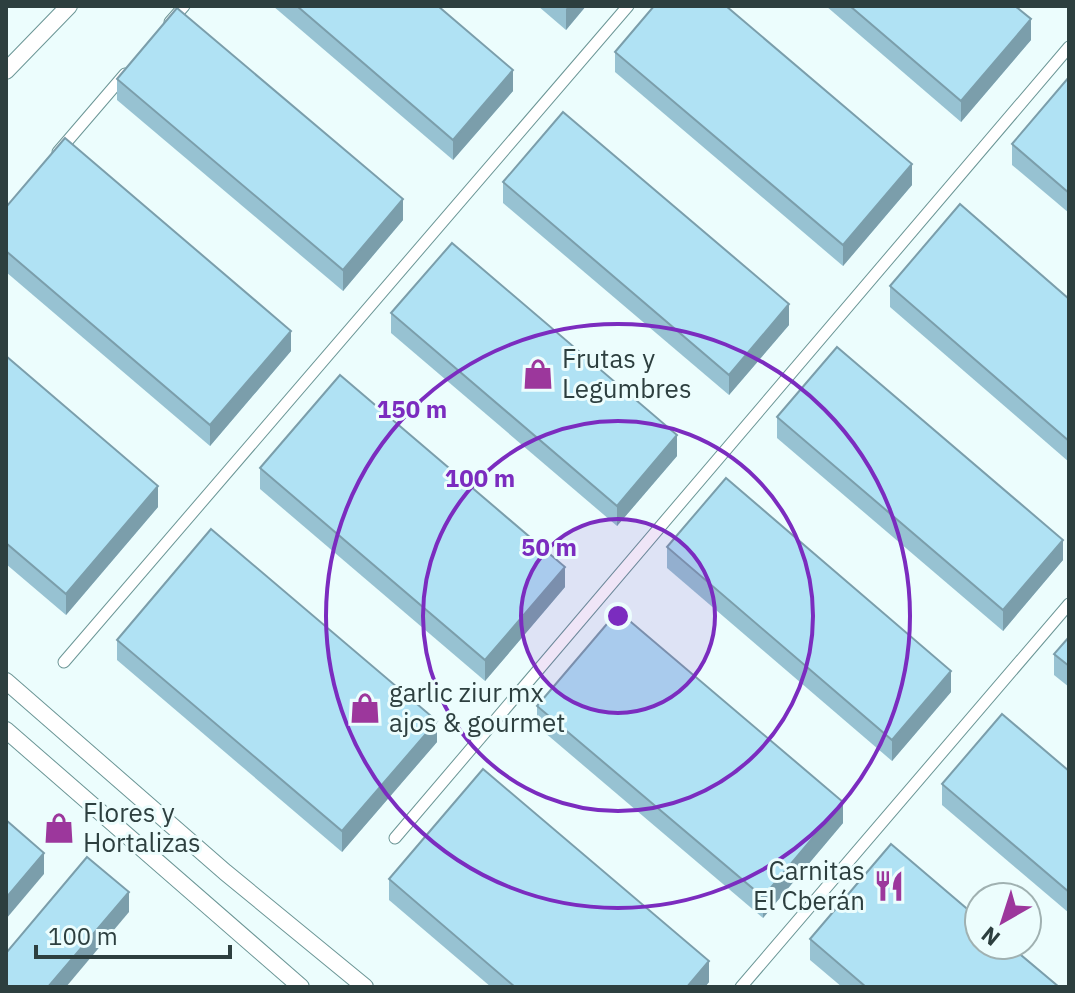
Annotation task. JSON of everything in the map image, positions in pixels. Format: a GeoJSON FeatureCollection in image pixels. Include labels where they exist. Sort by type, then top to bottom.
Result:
{"type":"FeatureCollection","features":[{"type":"Feature","properties":{"kind":"street"},"geometry":{"type":"LineString","coordinates":[[6,71],[69,6]]}},
{"type":"Feature","properties":{"kind":"street"},"geometry":{"type":"LineString","coordinates":[[164,29],[184,6]]}},
{"type":"Feature","properties":{"kind":"street"},"geometry":{"type":"LineString","coordinates":[[64,662],[628,6]]}},
{"type":"Feature","properties":{"kind":"street"},"geometry":{"type":"LineString","coordinates":[[395,838],[1069,47]]}},
{"type":"Feature","properties":{"kind":"street"},"geometry":{"type":"LineString","coordinates":[[46,166],[134,63]]}},
{"type":"Feature","properties":{"kind":"street"},"geometry":{"type":"LineString","coordinates":[[741,987],[1069,604]]}},
{"type":"Feature","properties":{"kind":"street"},"geometry":{"type":"LineString","coordinates":[[6,681],[233,879],[365,987]]}},
{"type":"Feature","properties":{"kind":"street"},"geometry":{"type":"LineString","coordinates":[[6,730],[301,987]]}},
{"type":"Feature","properties":{"kind":"building"},"geometry":{"type":"Polygon","coordinates":[[[297,6],[438,6],[513,70],[453,140],[297,6]]]}},
{"type":"Feature","properties":{"kind":"building"},"geometry":{"type":"Polygon","coordinates":[[[654,6],[726,6],[912,164],[843,245],[615,52],[654,6]]]}},
{"type":"Feature","properties":{"kind":"building"},"geometry":{"type":"Polygon","coordinates":[[[850,6],[1015,6],[1031,19],[961,101],[850,6]]]}},
{"type":"Feature","properties":{"kind":"building"},"geometry":{"type":"Polygon","coordinates":[[[177,8],[403,199],[343,270],[117,79],[177,8]]]}},
{"type":"Feature","properties":{"kind":"building"},"geometry":{"type":"Polygon","coordinates":[[[1069,77],[1069,193],[1012,144],[1069,77]]]}},
{"type":"Feature","properties":{"kind":"building"},"geometry":{"type":"Polygon","coordinates":[[[563,112],[789,304],[729,375],[503,182],[563,112]]]}},
{"type":"Feature","properties":{"kind":"building"},"geometry":{"type":"Polygon","coordinates":[[[65,138],[291,331],[210,425],[6,251],[6,207],[65,138]]]}},
{"type":"Feature","properties":{"kind":"building"},"geometry":{"type":"Polygon","coordinates":[[[960,204],[1069,299],[1069,441],[890,286],[960,204]]]}},
{"type":"Feature","properties":{"kind":"building"},"geometry":{"type":"Polygon","coordinates":[[[452,243],[677,435],[617,506],[391,313],[452,243]]]}},
{"type":"Feature","properties":{"kind":"building"},"geometry":{"type":"Polygon","coordinates":[[[837,347],[1063,540],[1003,610],[777,417],[837,347]]]}},
{"type":"Feature","properties":{"kind":"building"},"geometry":{"type":"Polygon","coordinates":[[[6,356],[158,486],[66,594],[6,543],[6,356]]]}},
{"type":"Feature","properties":{"kind":"building"},"geometry":{"type":"Polygon","coordinates":[[[340,375],[565,567],[485,660],[260,468],[340,375]]]}},
{"type":"Feature","properties":{"kind":"building"},"geometry":{"type":"Polygon","coordinates":[[[726,478],[951,671],[892,740],[667,547],[726,478]]]}},
{"type":"Feature","properties":{"kind":"building"},"geometry":{"type":"Polygon","coordinates":[[[211,529],[437,721],[342,831],[117,640],[211,529]]]}},
{"type":"Feature","properties":{"kind":"building"},"geometry":{"type":"Polygon","coordinates":[[[618,611],[843,802],[763,897],[537,706],[618,611]]]}},
{"type":"Feature","properties":{"kind":"building"},"geometry":{"type":"Polygon","coordinates":[[[1069,637],[1069,666],[1054,654],[1069,637]]]}},
{"type":"Feature","properties":{"kind":"building"},"geometry":{"type":"Polygon","coordinates":[[[1002,714],[1069,771],[1069,892],[942,784],[1002,714]]]}},
{"type":"Feature","properties":{"kind":"building"},"geometry":{"type":"Polygon","coordinates":[[[483,769],[709,961],[687,987],[515,987],[389,879],[483,769]]]}},
{"type":"Feature","properties":{"kind":"building"},"geometry":{"type":"Polygon","coordinates":[[[6,820],[44,853],[6,898],[6,820]]]}},
{"type":"Feature","properties":{"kind":"building"},"geometry":{"type":"Polygon","coordinates":[[[891,844],[963,905],[963,961],[1028,961],[1059,987],[866,987],[810,939],[891,844]]]}},
{"type":"Feature","properties":{"kind":"building"},"geometry":{"type":"Polygon","coordinates":[[[87,857],[129,892],[48,987],[6,987],[6,953],[87,857]]]}},
{"type":"Feature","properties":{"kind":"place","name":"Frutas y Legumbres"},"geometry":{"type":"Point","coordinates":[538,374]}},
{"type":"Feature","properties":{"kind":"place","name":"garlic ziur mx ajos & gourmet"},"geometry":{"type":"Point","coordinates":[365,708]}},
{"type":"Feature","properties":{"kind":"place","name":"Flores y Hortalizas"},"geometry":{"type":"Point","coordinates":[59,828]}},
{"type":"Feature","properties":{"kind":"place","name":"Carnitas El Cberán"},"geometry":{"type":"Point","coordinates":[889,886]}}]}
